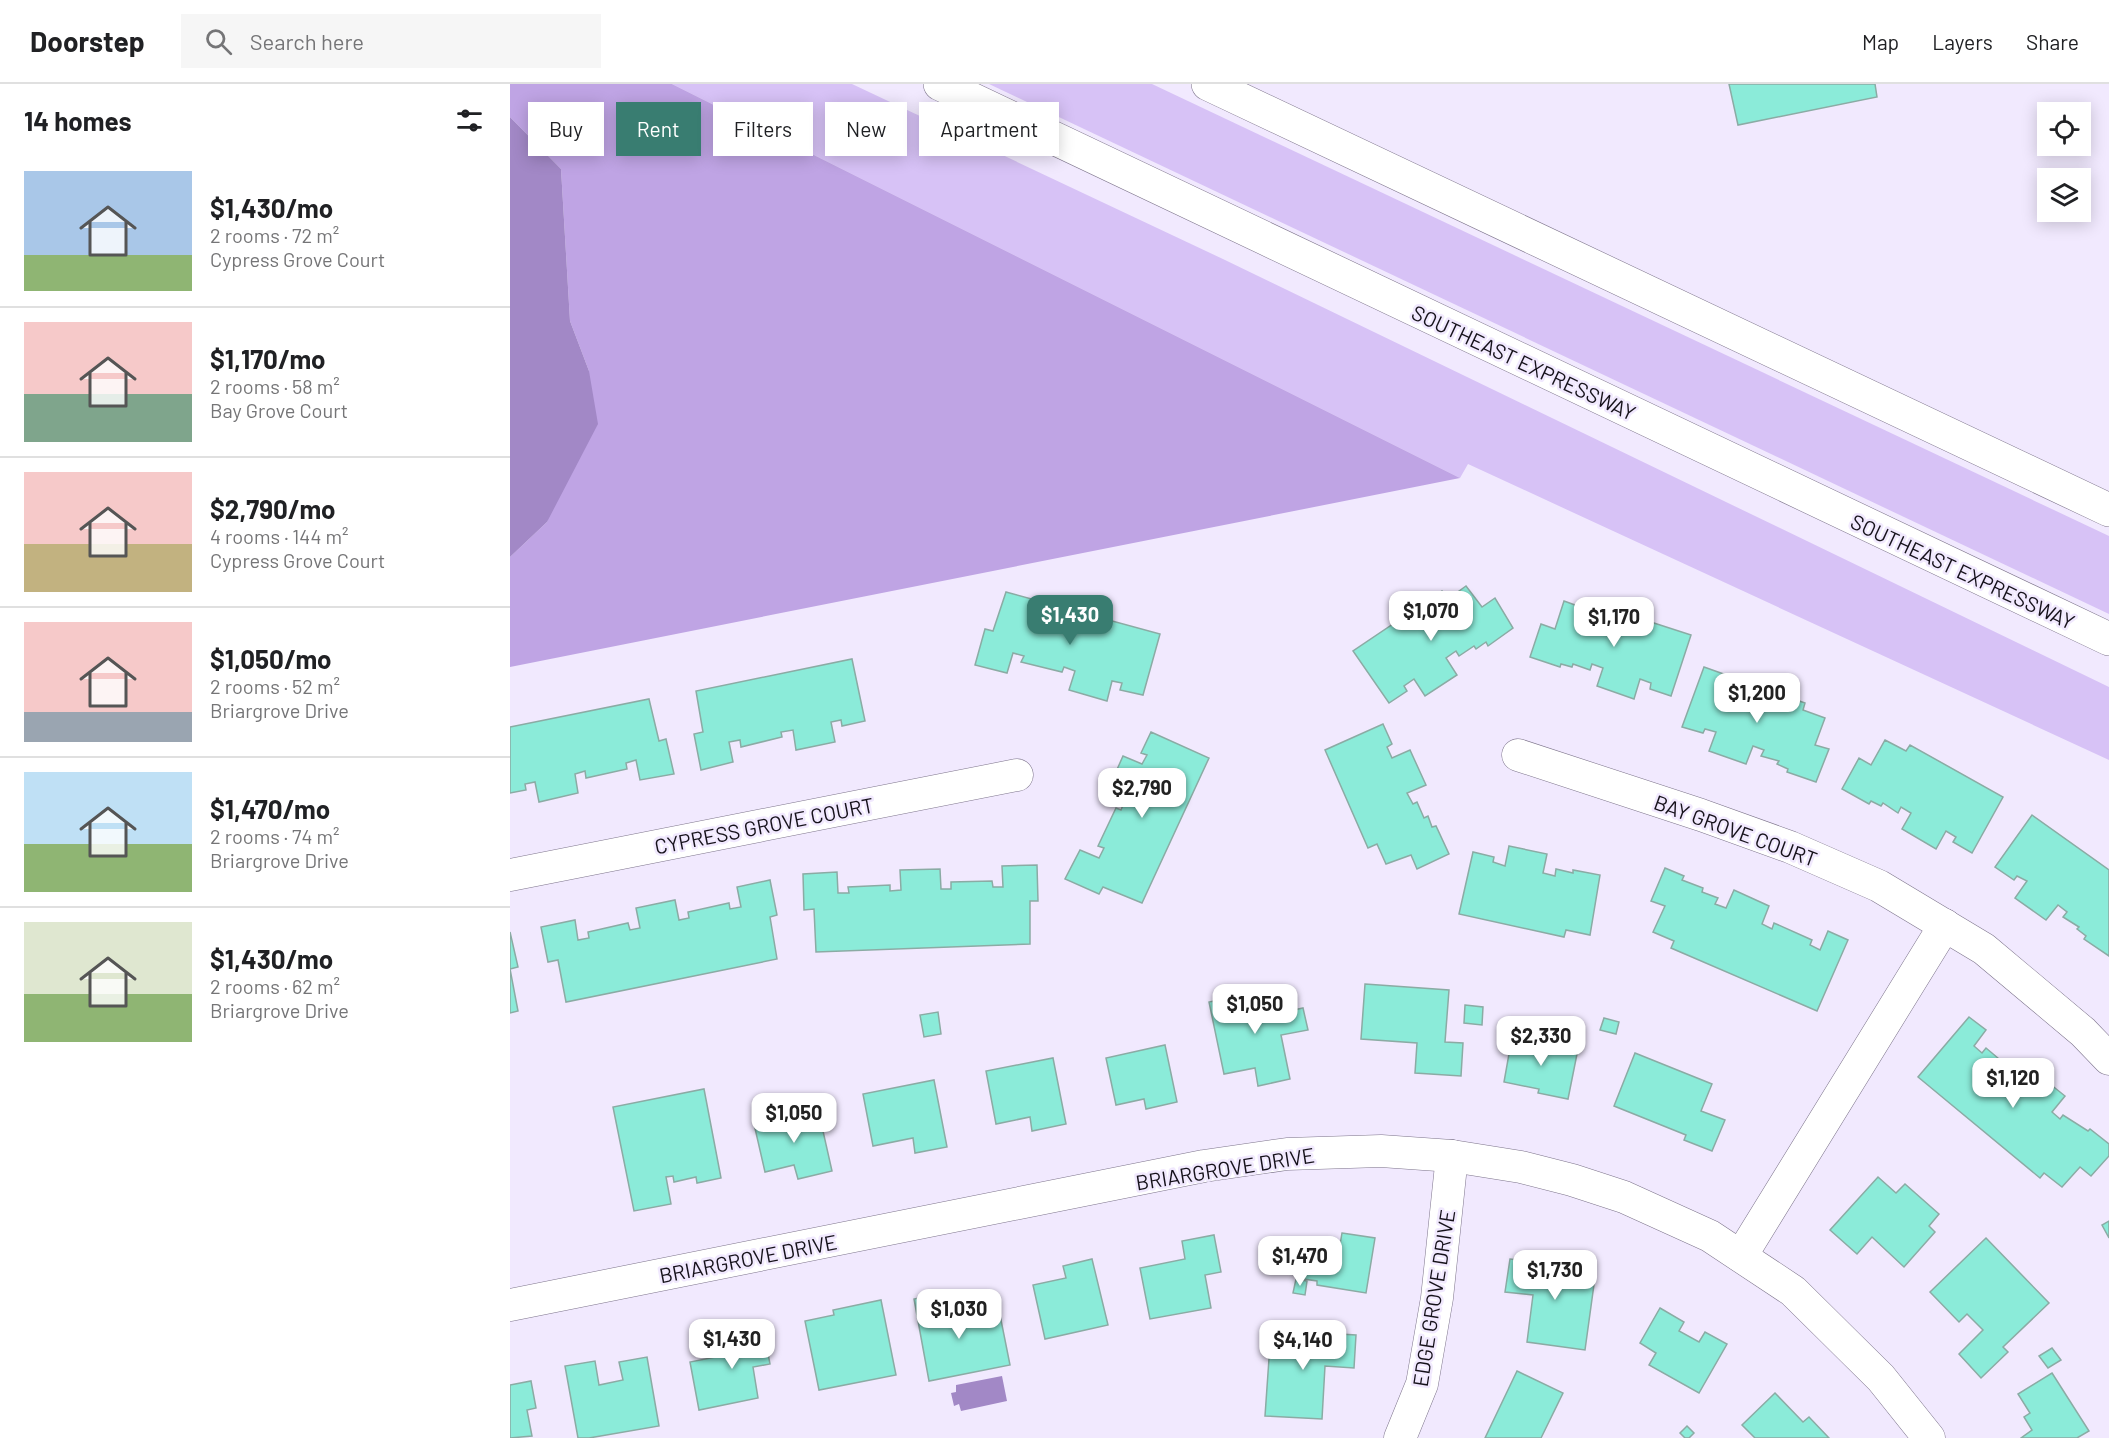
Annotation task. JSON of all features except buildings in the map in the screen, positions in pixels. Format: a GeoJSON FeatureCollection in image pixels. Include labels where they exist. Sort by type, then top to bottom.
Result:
{"type":"FeatureCollection","features":[{"type":"Feature","properties":{"kind":"highway","name":"SOUTHEAST EXPRESSWAY"},"geometry":{"type":"LineString","coordinates":[[940,84],[2109,639]]}},
{"type":"Feature","properties":{"kind":"highway"},"geometry":{"type":"LineString","coordinates":[[1208,84],[2109,510]]}},
{"type":"Feature","properties":{"kind":"street","name":"BAY GROVE COURT"},"geometry":{"type":"LineString","coordinates":[[1518,755],[1790,847],[1879,886],[1984,949],[2083,1032],[2109,1059]]}},
{"type":"Feature","properties":{"kind":"street","name":"CYPRESS GROVE COURT"},"geometry":{"type":"LineString","coordinates":[[510,875],[1017,775]]}},
{"type":"Feature","properties":{"kind":"street"},"geometry":{"type":"LineString","coordinates":[[1741,1256],[1945,925]]}},
{"type":"Feature","properties":{"kind":"street","name":"BRIARGROVE DRIVE"},"geometry":{"type":"LineString","coordinates":[[510,1305],[1204,1166],[1287,1154],[1381,1151],[1452,1156],[1521,1167],[1572,1180],[1624,1197],[1710,1236],[1793,1291],[1881,1378],[1929,1438]]}},
{"type":"Feature","properties":{"kind":"street","name":"EDGE GROVE DRIVE"},"geometry":{"type":"LineString","coordinates":[[1400,1438],[1422,1384],[1437,1298],[1452,1156]]}},
{"type":"Feature","properties":{"kind":"shaded area"},"geometry":{"type":"Polygon","coordinates":[[[510,84],[672,84],[713,104],[713,156],[813,154],[1460,478],[510,667],[510,557],[547,522],[589,371],[570,321],[561,169],[548,156],[604,156],[604,102],[528,102],[528,135],[510,117],[510,84]]]}},
{"type":"Feature","properties":{"kind":"shaded area"},"geometry":{"type":"Polygon","coordinates":[[[672,84],[852,84],[890,102],[825,102],[825,156],[907,156],[907,110],[919,116],[919,156],[1005,156],[2109,687],[2109,760],[1468,464],[1460,478],[813,154],[813,102],[713,102],[713,104],[672,84]]]}},
{"type":"Feature","properties":{"kind":"shaded area"},"geometry":{"type":"Polygon","coordinates":[[[989,84],[1152,84],[2109,536],[2109,614],[1059,117],[1059,102],[1027,102],[989,84]]]}},
{"type":"Feature","properties":{"kind":"shaded area"},"geometry":{"type":"Polygon","coordinates":[[[510,117],[528,135],[528,156],[548,156],[561,169],[570,321],[589,371],[598,424],[547,522],[510,557],[510,117]]]}},
{"type":"Feature","properties":{"kind":"shaded area"},"geometry":{"type":"Polygon","coordinates":[[[1002,1376],[1007,1401],[961,1411],[959,1404],[954,1406],[951,1393],[956,1392],[956,1385],[1002,1376]]]}}]}
